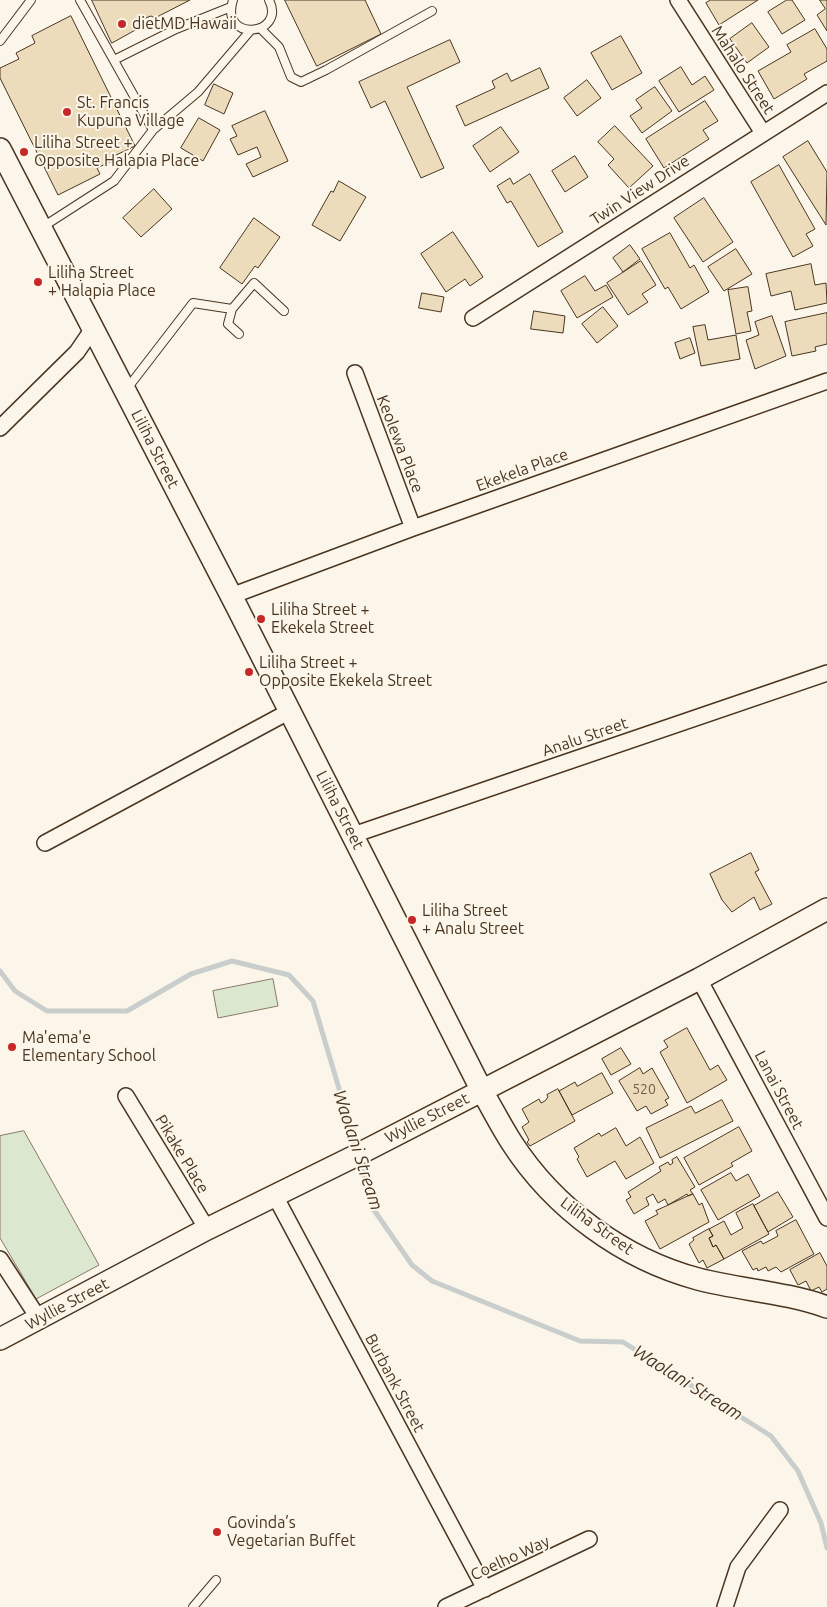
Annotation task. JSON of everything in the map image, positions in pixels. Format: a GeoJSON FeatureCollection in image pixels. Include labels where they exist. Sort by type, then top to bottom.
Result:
{"type":"FeatureCollection","features":[{"type":"Feature","properties":{"kind":"street","name":"Mahalo Street"},"geometry":{"type":"LineString","coordinates":[[678,0],[763,133]]}},
{"type":"Feature","properties":{"kind":"street","name":"Twin View Drive"},"geometry":{"type":"LineString","coordinates":[[473,318],[827,93]]}},
{"type":"Feature","properties":{"kind":"street","name":"Liliha Street"},"geometry":{"type":"LineString","coordinates":[[0,149],[290,711],[482,1091],[512,1144],[552,1193],[578,1216],[615,1242],[647,1260],[696,1278],[794,1297],[827,1307]]}},
{"type":"Feature","properties":{"kind":"street"},"geometry":{"type":"LineString","coordinates":[[0,428],[76,352],[92,330]]}},
{"type":"Feature","properties":{"kind":"street","name":"Keolewa Place"},"geometry":{"type":"LineString","coordinates":[[355,373],[413,528]]}},
{"type":"Feature","properties":{"kind":"street","name":"Ekekela Place"},"geometry":{"type":"LineString","coordinates":[[231,596],[413,528],[827,381]]}},
{"type":"Feature","properties":{"kind":"street","name":"Analu Street"},"geometry":{"type":"LineString","coordinates":[[353,835],[827,672]]}},
{"type":"Feature","properties":{"kind":"street"},"geometry":{"type":"LineString","coordinates":[[45,843],[290,711]]}},
{"type":"Feature","properties":{"kind":"street","name":"Wyllie Street"},"geometry":{"type":"LineString","coordinates":[[0,1339],[274,1194],[351,1158],[482,1091],[827,909]]}},
{"type":"Feature","properties":{"kind":"street","name":"Lanai Street"},"geometry":{"type":"LineString","coordinates":[[699,978],[827,1218]]}},
{"type":"Feature","properties":{"kind":"street","name":"Pikake Place"},"geometry":{"type":"LineString","coordinates":[[126,1096],[207,1229]]}},
{"type":"Feature","properties":{"kind":"street","name":"Burbank Street"},"geometry":{"type":"LineString","coordinates":[[274,1194],[485,1589]]}},
{"type":"Feature","properties":{"kind":"street"},"geometry":{"type":"LineString","coordinates":[[0,1259],[39,1319]]}},
{"type":"Feature","properties":{"kind":"street"},"geometry":{"type":"LineString","coordinates":[[724,1607],[738,1567],[780,1510]]}},
{"type":"Feature","properties":{"kind":"street","name":"Coelho Way"},"geometry":{"type":"LineString","coordinates":[[446,1607],[589,1540]]}},
{"type":"Feature","properties":{"kind":"lane"},"geometry":{"type":"LineString","coordinates":[[0,41],[31,0]]}},
{"type":"Feature","properties":{"kind":"lane"},"geometry":{"type":"LineString","coordinates":[[80,0],[154,130]]}},
{"type":"Feature","properties":{"kind":"lane"},"geometry":{"type":"LineString","coordinates":[[40,229],[114,181],[154,130],[198,92],[250,31],[260,28],[270,18],[272,12],[269,0]]}},
{"type":"Feature","properties":{"kind":"lane"},"geometry":{"type":"LineString","coordinates":[[114,60],[232,4],[233,20],[238,26],[250,31]]}},
{"type":"Feature","properties":{"kind":"lane"},"geometry":{"type":"LineString","coordinates":[[260,28],[279,47],[291,78],[301,82],[432,11]]}},
{"type":"Feature","properties":{"kind":"lane"},"geometry":{"type":"LineString","coordinates":[[239,334],[228,324],[232,309],[254,283],[284,310]]}},
{"type":"Feature","properties":{"kind":"lane"},"geometry":{"type":"LineString","coordinates":[[125,392],[194,303],[232,309]]}},
{"type":"Feature","properties":{"kind":"lane"},"geometry":{"type":"LineString","coordinates":[[193,1607],[216,1580]]}},
{"type":"Feature","properties":{"kind":"green space"},"geometry":{"type":"Polygon","coordinates":[[[273,979],[278,1006],[218,1018],[213,991],[273,979]]]}},
{"type":"Feature","properties":{"kind":"green space"},"geometry":{"type":"Polygon","coordinates":[[[24,1131],[99,1265],[36,1299],[0,1238],[0,1136],[24,1131]]]}},
{"type":"Feature","properties":{"kind":"building","name":"dietMD Hawaii"},"geometry":{"type":"Polygon","coordinates":[[[92,0],[190,0],[155,18],[151,16],[140,20],[139,28],[112,43],[92,0]]]}},
{"type":"Feature","properties":{"kind":"building"},"geometry":{"type":"Polygon","coordinates":[[[285,0],[365,0],[381,34],[317,66],[285,0]]]}},
{"type":"Feature","properties":{"kind":"building"},"geometry":{"type":"Polygon","coordinates":[[[711,0],[758,0],[719,25],[706,3],[711,0]]]}},
{"type":"Feature","properties":{"kind":"building"},"geometry":{"type":"Polygon","coordinates":[[[787,0],[792,0],[805,20],[782,34],[768,12],[787,0]]]}},
{"type":"Feature","properties":{"kind":"building"},"geometry":{"type":"Polygon","coordinates":[[[820,0],[827,0],[827,31],[817,15],[825,9],[820,0]]]}},
{"type":"Feature","properties":{"kind":"building","name":"St. Francis Kupuna Village"},"geometry":{"type":"Polygon","coordinates":[[[71,16],[135,146],[110,158],[112,161],[97,168],[100,174],[58,195],[0,78],[0,68],[19,59],[16,53],[35,43],[32,36],[71,16]]]}},
{"type":"Feature","properties":{"kind":"building"},"geometry":{"type":"Polygon","coordinates":[[[752,23],[769,47],[747,63],[730,39],[752,23]]]}},
{"type":"Feature","properties":{"kind":"building"},"geometry":{"type":"Polygon","coordinates":[[[815,29],[827,49],[827,61],[804,74],[807,79],[774,99],[758,71],[791,52],[787,45],[815,29]]]}},
{"type":"Feature","properties":{"kind":"building"},"geometry":{"type":"Polygon","coordinates":[[[621,36],[642,73],[612,90],[591,53],[621,36]]]}},
{"type":"Feature","properties":{"kind":"building"},"geometry":{"type":"Polygon","coordinates":[[[450,40],[460,62],[407,87],[444,168],[421,178],[385,101],[371,108],[359,82],[450,40]]]}},
{"type":"Feature","properties":{"kind":"building"},"geometry":{"type":"Polygon","coordinates":[[[681,67],[692,85],[705,76],[714,90],[679,112],[659,81],[681,67]]]}},
{"type":"Feature","properties":{"kind":"building"},"geometry":{"type":"Polygon","coordinates":[[[540,68],[549,88],[465,126],[456,106],[495,88],[492,81],[507,73],[511,81],[540,68]]]}},
{"type":"Feature","properties":{"kind":"building"},"geometry":{"type":"Polygon","coordinates":[[[587,80],[601,98],[577,116],[564,98],[587,80]]]}},
{"type":"Feature","properties":{"kind":"building"},"geometry":{"type":"Polygon","coordinates":[[[214,84],[233,93],[224,114],[205,105],[214,84]]]}},
{"type":"Feature","properties":{"kind":"building"},"geometry":{"type":"Polygon","coordinates":[[[655,87],[672,111],[642,133],[630,116],[642,108],[636,100],[655,87]]]}},
{"type":"Feature","properties":{"kind":"building"},"geometry":{"type":"Polygon","coordinates":[[[705,101],[718,121],[703,130],[709,139],[664,168],[646,139],[705,101]]]}},
{"type":"Feature","properties":{"kind":"building"},"geometry":{"type":"Polygon","coordinates":[[[265,111],[288,161],[253,177],[246,164],[261,157],[257,147],[238,155],[230,139],[237,136],[232,126],[265,111]]]}},
{"type":"Feature","properties":{"kind":"building"},"geometry":{"type":"Polygon","coordinates":[[[199,118],[220,130],[203,161],[181,148],[199,118]]]}},
{"type":"Feature","properties":{"kind":"building"},"geometry":{"type":"Polygon","coordinates":[[[615,126],[653,166],[629,188],[608,165],[614,159],[598,142],[615,126]]]}},
{"type":"Feature","properties":{"kind":"building"},"geometry":{"type":"Polygon","coordinates":[[[501,127],[519,152],[490,172],[473,146],[501,127]]]}},
{"type":"Feature","properties":{"kind":"building"},"geometry":{"type":"Polygon","coordinates":[[[808,141],[827,172],[826,225],[783,157],[808,141]]]}},
{"type":"Feature","properties":{"kind":"building"},"geometry":{"type":"Polygon","coordinates":[[[575,156],[588,177],[565,192],[552,171],[575,156]]]}},
{"type":"Feature","properties":{"kind":"building"},"geometry":{"type":"Polygon","coordinates":[[[779,165],[815,229],[806,234],[813,246],[793,257],[751,182],[779,165]]]}},
{"type":"Feature","properties":{"kind":"building"},"geometry":{"type":"Polygon","coordinates":[[[530,174],[563,232],[538,247],[511,201],[507,203],[497,186],[510,178],[513,184],[530,174]]]}},
{"type":"Feature","properties":{"kind":"building"},"geometry":{"type":"Polygon","coordinates":[[[339,181],[366,197],[340,241],[312,225],[331,191],[333,192],[339,181]]]}},
{"type":"Feature","properties":{"kind":"building"},"geometry":{"type":"Polygon","coordinates":[[[154,189],[172,209],[141,237],[123,218],[154,189]]]}},
{"type":"Feature","properties":{"kind":"building"},"geometry":{"type":"Polygon","coordinates":[[[704,198],[733,242],[703,262],[674,218],[704,198]]]}},
{"type":"Feature","properties":{"kind":"building"},"geometry":{"type":"Polygon","coordinates":[[[254,218],[280,237],[258,268],[255,266],[242,284],[220,268],[254,218]]]}},
{"type":"Feature","properties":{"kind":"building"},"geometry":{"type":"Polygon","coordinates":[[[453,232],[483,277],[470,286],[465,279],[446,292],[421,254],[453,232]]]}},
{"type":"Feature","properties":{"kind":"building"},"geometry":{"type":"Polygon","coordinates":[[[670,233],[690,268],[694,265],[709,292],[681,309],[668,287],[665,289],[642,249],[670,233]]]}},
{"type":"Feature","properties":{"kind":"building"},"geometry":{"type":"Polygon","coordinates":[[[630,245],[640,259],[623,272],[613,258],[630,245]]]}},
{"type":"Feature","properties":{"kind":"building"},"geometry":{"type":"Polygon","coordinates":[[[736,249],[752,274],[724,291],[708,267],[736,249]]]}},
{"type":"Feature","properties":{"kind":"building"},"geometry":{"type":"Polygon","coordinates":[[[641,261],[656,285],[642,294],[648,302],[628,315],[607,283],[641,261]]]}},
{"type":"Feature","properties":{"kind":"building"},"geometry":{"type":"Polygon","coordinates":[[[811,264],[815,285],[826,283],[827,303],[795,310],[791,291],[771,296],[766,274],[811,264]]]}},
{"type":"Feature","properties":{"kind":"building"},"geometry":{"type":"Polygon","coordinates":[[[585,276],[595,291],[606,285],[613,297],[577,318],[561,291],[585,276]]]}},
{"type":"Feature","properties":{"kind":"building"},"geometry":{"type":"Polygon","coordinates":[[[748,287],[752,311],[747,312],[751,331],[736,334],[728,290],[748,287]]]}},
{"type":"Feature","properties":{"kind":"building"},"geometry":{"type":"Polygon","coordinates":[[[422,293],[444,297],[441,312],[419,308],[422,293]]]}},
{"type":"Feature","properties":{"kind":"building"},"geometry":{"type":"Polygon","coordinates":[[[603,307],[618,326],[597,343],[582,324],[603,307]]]}},
{"type":"Feature","properties":{"kind":"building"},"geometry":{"type":"Polygon","coordinates":[[[534,311],[565,316],[563,333],[531,329],[534,311]]]}},
{"type":"Feature","properties":{"kind":"building"},"geometry":{"type":"Polygon","coordinates":[[[827,313],[827,344],[815,347],[816,351],[792,356],[785,322],[827,313]]]}},
{"type":"Feature","properties":{"kind":"building"},"geometry":{"type":"Polygon","coordinates":[[[772,316],[786,356],[755,369],[746,340],[759,335],[755,322],[772,316]]]}},
{"type":"Feature","properties":{"kind":"building"},"geometry":{"type":"Polygon","coordinates":[[[705,325],[708,340],[736,335],[740,359],[701,366],[693,327],[705,325]]]}},
{"type":"Feature","properties":{"kind":"building"},"geometry":{"type":"Polygon","coordinates":[[[690,338],[695,353],[680,359],[675,343],[690,338]]]}},
{"type":"Feature","properties":{"kind":"building"},"geometry":{"type":"Polygon","coordinates":[[[751,853],[759,870],[755,872],[772,904],[760,910],[754,897],[732,912],[722,900],[710,874],[751,853]]]}},
{"type":"Feature","properties":{"kind":"building"},"geometry":{"type":"Polygon","coordinates":[[[687,1028],[710,1070],[718,1065],[727,1080],[687,1103],[660,1052],[668,1047],[664,1041],[687,1028]]]}},
{"type":"Feature","properties":{"kind":"building"},"geometry":{"type":"Polygon","coordinates":[[[621,1048],[631,1064],[611,1075],[602,1059],[621,1048]]]}},
{"type":"Feature","properties":{"kind":"building"},"geometry":{"type":"Polygon","coordinates":[[[640,1068],[643,1074],[652,1068],[669,1098],[665,1100],[668,1105],[651,1114],[646,1106],[637,1111],[619,1081],[640,1068]]]}},
{"type":"Feature","properties":{"kind":"building"},"geometry":{"type":"Polygon","coordinates":[[[602,1073],[613,1093],[572,1115],[559,1091],[575,1082],[577,1086],[602,1073]]]}},
{"type":"Feature","properties":{"kind":"building"},"geometry":{"type":"Polygon","coordinates":[[[558,1089],[575,1121],[530,1146],[522,1127],[529,1122],[522,1109],[539,1099],[541,1103],[545,1101],[548,1097],[547,1095],[558,1089]]]}},
{"type":"Feature","properties":{"kind":"building"},"geometry":{"type":"Polygon","coordinates":[[[722,1100],[733,1121],[660,1158],[646,1128],[691,1106],[695,1113],[722,1100]]]}},
{"type":"Feature","properties":{"kind":"building"},"geometry":{"type":"Polygon","coordinates":[[[739,1127],[752,1151],[731,1163],[733,1166],[699,1185],[684,1158],[739,1127]]]}},
{"type":"Feature","properties":{"kind":"building"},"geometry":{"type":"Polygon","coordinates":[[[616,1128],[626,1146],[640,1137],[654,1163],[626,1179],[615,1161],[587,1177],[577,1159],[579,1157],[574,1148],[599,1133],[601,1136],[616,1128]]]}},
{"type":"Feature","properties":{"kind":"building"},"geometry":{"type":"Polygon","coordinates":[[[677,1157],[695,1187],[690,1190],[693,1194],[688,1196],[687,1194],[668,1205],[665,1199],[658,1203],[653,1194],[646,1198],[649,1205],[634,1214],[626,1200],[631,1197],[628,1192],[661,1171],[659,1167],[668,1162],[670,1165],[673,1163],[672,1160],[677,1157]]]}},
{"type":"Feature","properties":{"kind":"building"},"geometry":{"type":"Polygon","coordinates":[[[731,1173],[736,1181],[748,1174],[760,1196],[718,1220],[701,1190],[731,1173]]]}},
{"type":"Feature","properties":{"kind":"building"},"geometry":{"type":"Polygon","coordinates":[[[778,1192],[793,1217],[768,1232],[754,1206],[778,1192]]]}},
{"type":"Feature","properties":{"kind":"building"},"geometry":{"type":"Polygon","coordinates":[[[693,1194],[699,1205],[702,1203],[709,1222],[660,1249],[645,1221],[658,1214],[656,1211],[693,1194]]]}},
{"type":"Feature","properties":{"kind":"building"},"geometry":{"type":"Polygon","coordinates":[[[753,1204],[769,1234],[724,1259],[716,1245],[713,1247],[709,1238],[713,1236],[709,1229],[724,1221],[731,1235],[743,1228],[736,1213],[753,1204]]]}},
{"type":"Feature","properties":{"kind":"building"},"geometry":{"type":"Polygon","coordinates":[[[796,1220],[814,1254],[781,1272],[776,1267],[768,1271],[766,1267],[758,1271],[757,1268],[753,1270],[742,1251],[761,1241],[763,1244],[778,1236],[776,1231],[796,1220]]]}},
{"type":"Feature","properties":{"kind":"building"},"geometry":{"type":"Polygon","coordinates":[[[709,1229],[713,1236],[709,1238],[713,1247],[716,1245],[724,1259],[707,1268],[703,1260],[699,1263],[689,1244],[694,1240],[693,1238],[709,1229]]]}},
{"type":"Feature","properties":{"kind":"building"},"geometry":{"type":"Polygon","coordinates":[[[820,1253],[827,1266],[827,1289],[822,1292],[819,1287],[811,1291],[806,1281],[798,1285],[790,1270],[820,1253]]]}},
{"type":"Feature","properties":{"kind":"waterway","name":"Waolani Stream"},"geometry":{"type":"LineString","coordinates":[[0,971],[15,991],[47,1011],[127,1011],[191,974],[232,961],[289,975],[313,1001],[357,1149]]}},
{"type":"Feature","properties":{"kind":"waterway","name":"Waolani Stream"},"geometry":{"type":"LineString","coordinates":[[360,1159],[374,1210],[412,1265],[432,1281],[580,1341],[623,1342],[771,1436],[798,1471],[821,1523],[827,1548]]}},
{"type":"Feature","properties":{"kind":"place","name":"dietMD Hawaii"},"geometry":{"type":"Point","coordinates":[122,24]}},
{"type":"Feature","properties":{"kind":"place","name":"St. Francis Kupuna Village"},"geometry":{"type":"Point","coordinates":[67,112]}},
{"type":"Feature","properties":{"kind":"place","name":"Liliha Street + Opposite Halapia Place"},"geometry":{"type":"Point","coordinates":[24,152]}},
{"type":"Feature","properties":{"kind":"place","name":"Liliha Street + Halapia Place"},"geometry":{"type":"Point","coordinates":[38,282]}},
{"type":"Feature","properties":{"kind":"place","name":"Liliha Street + Ekekela Street"},"geometry":{"type":"Point","coordinates":[261,619]}},
{"type":"Feature","properties":{"kind":"place","name":"Liliha Street + Opposite Ekekela Street"},"geometry":{"type":"Point","coordinates":[249,672]}},
{"type":"Feature","properties":{"kind":"place","name":"Liliha Street + Analu Street"},"geometry":{"type":"Point","coordinates":[412,920]}},
{"type":"Feature","properties":{"kind":"place","name":"Ma'ema'e Elementary School"},"geometry":{"type":"Point","coordinates":[12,1047]}},
{"type":"Feature","properties":{"kind":"place","name":"Govinda’s Vegetarian Buffet"},"geometry":{"type":"Point","coordinates":[217,1532]}}]}
